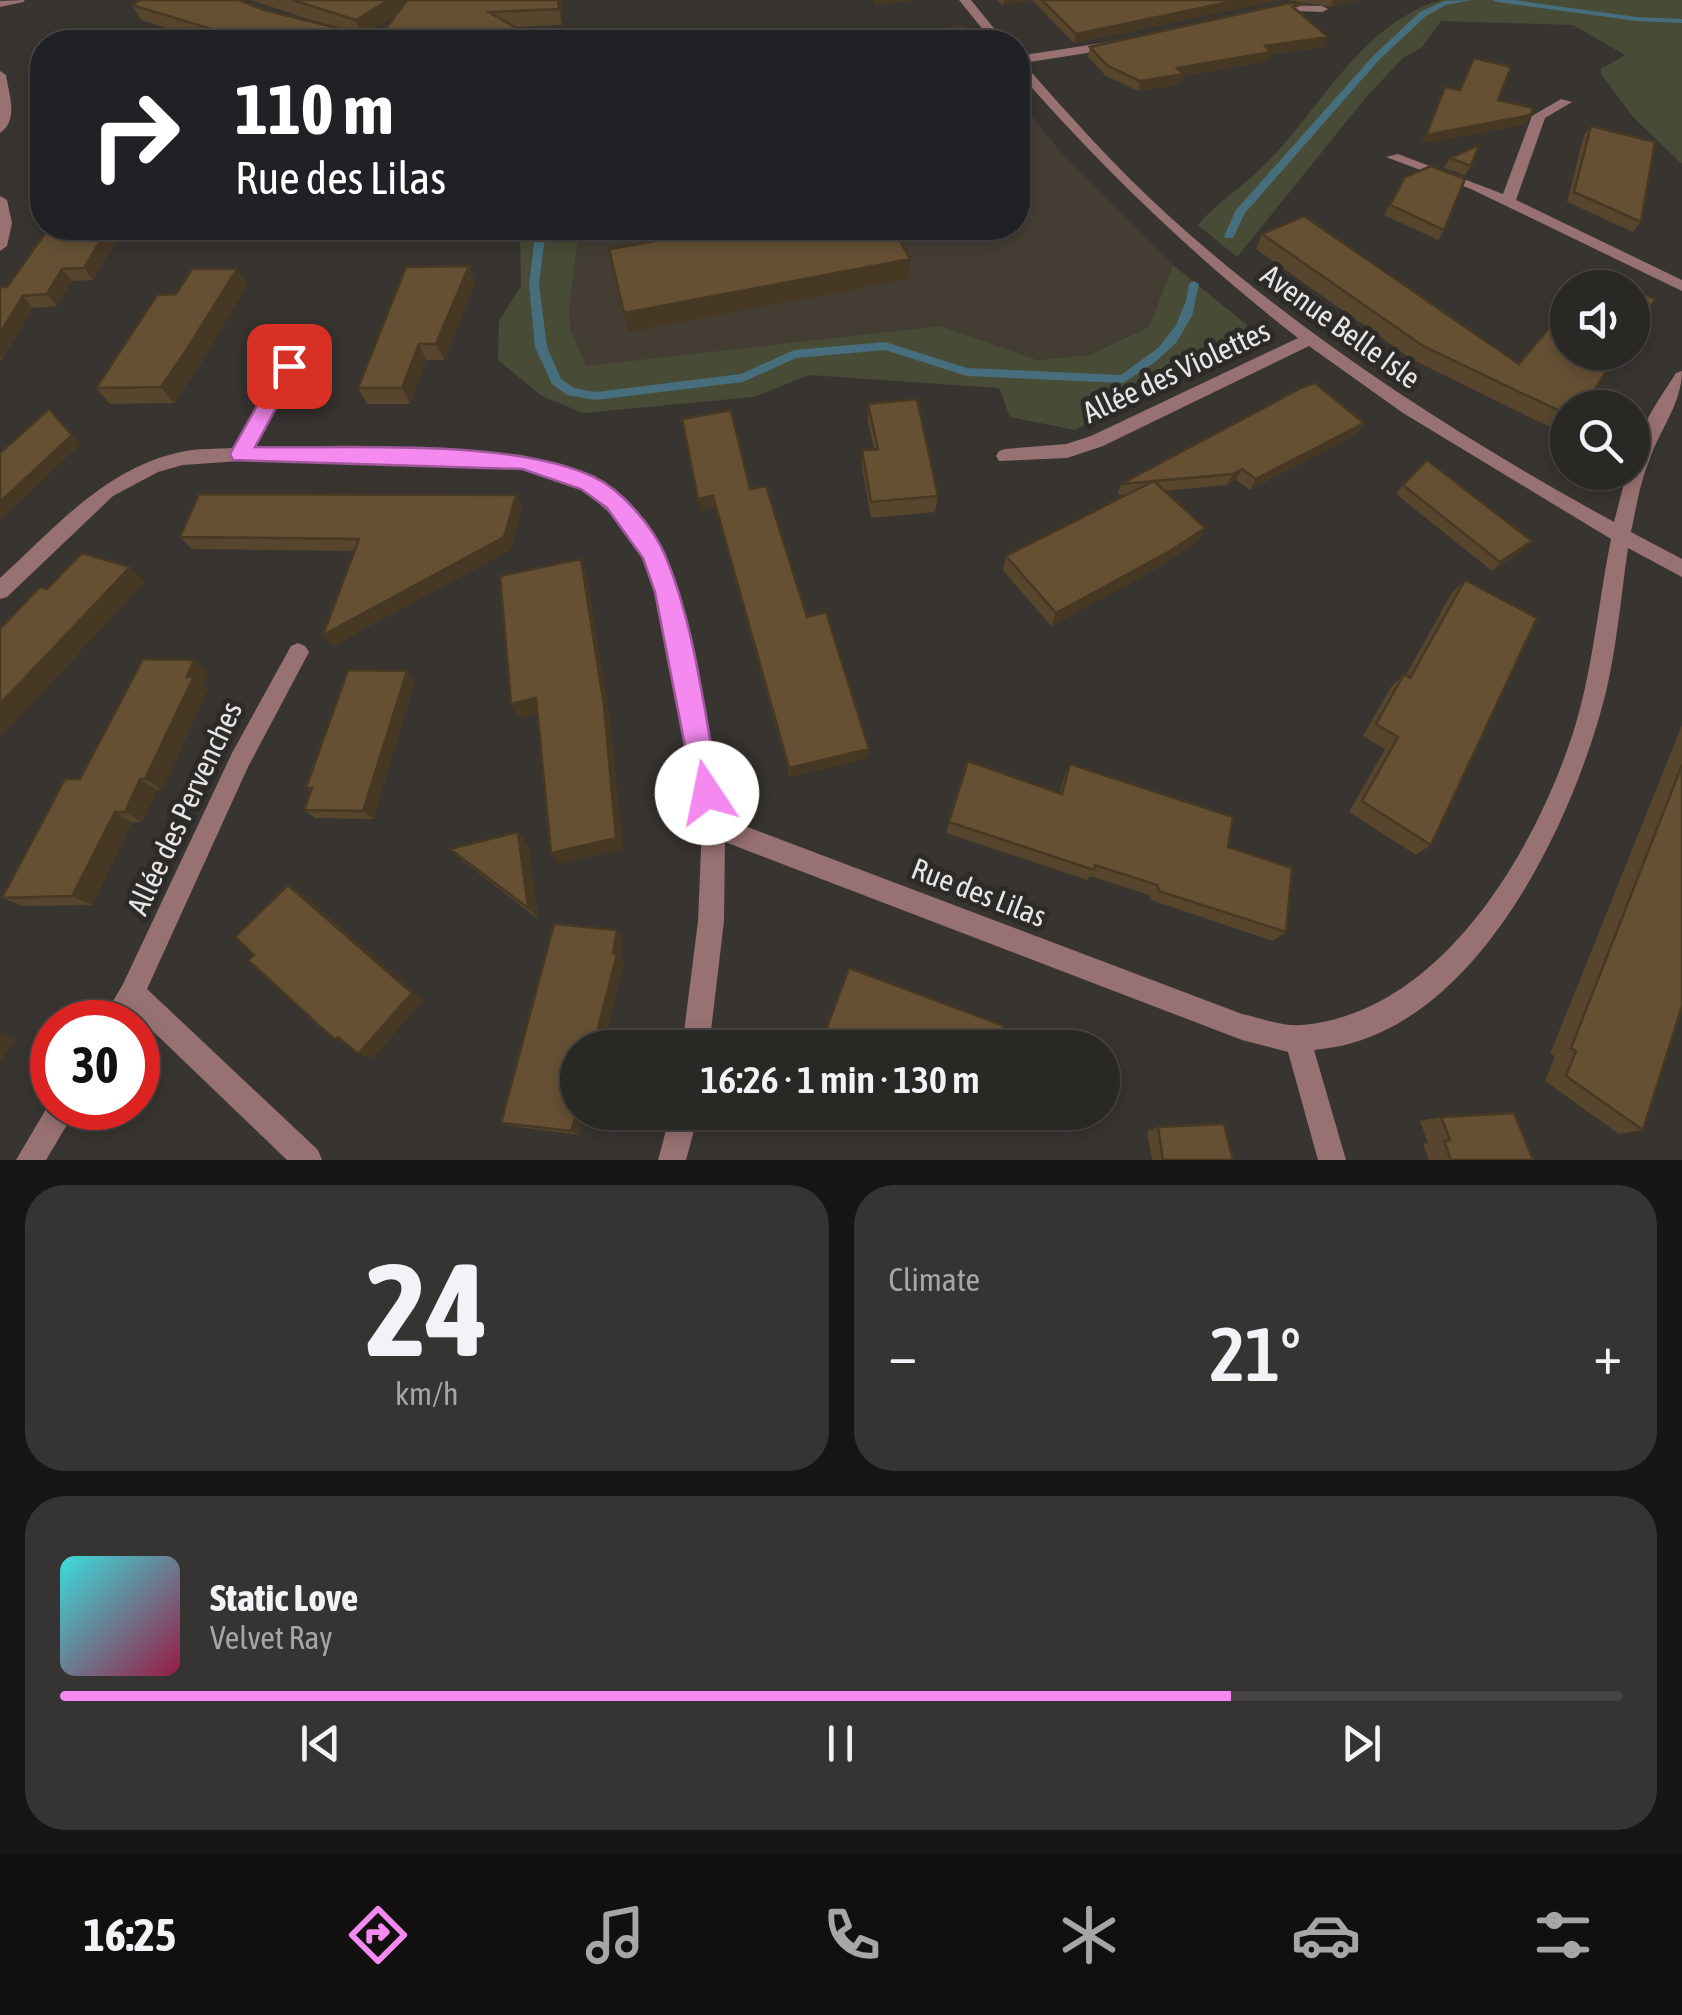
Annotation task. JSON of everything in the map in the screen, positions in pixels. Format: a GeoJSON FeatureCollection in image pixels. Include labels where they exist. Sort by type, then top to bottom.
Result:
{"type":"FeatureCollection","features":[{"type":"Feature","properties":{"kind":"street"},"geometry":{"type":"LineString","coordinates":[[0,4],[19,0]]}},
{"type":"Feature","properties":{"kind":"street"},"geometry":{"type":"LineString","coordinates":[[964,0],[989,30]]}},
{"type":"Feature","properties":{"kind":"street"},"geometry":{"type":"LineString","coordinates":[[1266,10],[1293,5],[1322,9]]}},
{"type":"Feature","properties":{"kind":"street"},"geometry":{"type":"LineString","coordinates":[[299,27],[312,30]]}},
{"type":"Feature","properties":{"kind":"street"},"geometry":{"type":"LineString","coordinates":[[1030,61],[1132,42]]}},
{"type":"Feature","properties":{"kind":"street"},"geometry":{"type":"LineString","coordinates":[[0,75],[6,114],[0,129]]}},
{"type":"Feature","properties":{"kind":"street","name":"Avenue Belle Isle"},"geometry":{"type":"LineString","coordinates":[[1030,77],[1128,190],[1200,254],[1309,340],[1439,428],[1682,569]]}},
{"type":"Feature","properties":{"kind":"street"},"geometry":{"type":"LineString","coordinates":[[1508,202],[1539,116],[1566,102]]}},
{"type":"Feature","properties":{"kind":"street"},"geometry":{"type":"LineString","coordinates":[[1393,156],[1508,202],[1682,286]]}},
{"type":"Feature","properties":{"kind":"street"},"geometry":{"type":"LineString","coordinates":[[0,200],[4,223],[0,246]]}},
{"type":"Feature","properties":{"kind":"street"},"geometry":{"type":"LineString","coordinates":[[240,454],[306,336]]}},
{"type":"Feature","properties":{"kind":"street","name":"Allée des Violettes"},"geometry":{"type":"LineString","coordinates":[[1005,456],[1067,450],[1097,441],[1309,340]]}},
{"type":"Feature","properties":{"kind":"street","name":"Rue des Lilas"},"geometry":{"type":"LineString","coordinates":[[714,826],[1242,1027],[1298,1040],[1348,1032],[1390,1016],[1431,988],[1479,930],[1531,854],[1563,790],[1585,732],[1599,672],[1618,534],[1652,422],[1682,377]]}},
{"type":"Feature","properties":{"kind":"street"},"geometry":{"type":"LineString","coordinates":[[0,592],[88,504],[121,482],[183,458],[240,454],[522,462],[588,483],[614,502],[653,554],[666,592],[714,826],[710,921],[697,1030]]}},
{"type":"Feature","properties":{"kind":"street","name":"Allée des Pervenches"},"geometry":{"type":"LineString","coordinates":[[128,1000],[240,760],[298,652]]}},
{"type":"Feature","properties":{"kind":"street"},"geometry":{"type":"LineString","coordinates":[[132,993],[308,1160]]}},
{"type":"Feature","properties":{"kind":"street"},"geometry":{"type":"LineString","coordinates":[[1298,1040],[1332,1160]]}},
{"type":"Feature","properties":{"kind":"street"},"geometry":{"type":"LineString","coordinates":[[30,1160],[49,1130]]}},
{"type":"Feature","properties":{"kind":"street"},"geometry":{"type":"LineString","coordinates":[[672,1160],[680,1130]]}},
{"type":"Feature","properties":{"kind":"shaded area"},"geometry":{"type":"Polygon","coordinates":[[[963,26],[966,30],[927,30],[963,26]]]}},
{"type":"Feature","properties":{"kind":"shaded area"},"geometry":{"type":"Polygon","coordinates":[[[1030,114],[1069,162],[1173,265],[1149,327],[1088,355],[1037,360],[940,326],[585,367],[571,331],[569,310],[578,240],[1030,240],[1030,114]]]}},
{"type":"Feature","properties":{"kind":"green space"},"geometry":{"type":"Polygon","coordinates":[[[1441,0],[1682,0],[1682,164],[1633,117],[1601,74],[1601,69],[1625,55],[1573,25],[1441,21],[1422,47],[1403,58],[1367,96],[1237,257],[1198,225],[1279,150],[1361,51],[1384,30],[1441,0]]]}},
{"type":"Feature","properties":{"kind":"green space"},"geometry":{"type":"Polygon","coordinates":[[[520,240],[578,240],[569,310],[571,331],[586,366],[940,326],[1037,360],[1089,355],[1149,327],[1173,265],[1247,325],[1245,344],[1075,430],[1010,417],[999,388],[809,375],[754,397],[583,413],[542,396],[498,360],[499,321],[521,286],[520,240]]]}},
{"type":"Feature","properties":{"kind":"building"},"geometry":{"type":"Polygon","coordinates":[[[141,0],[239,0],[342,29],[214,30],[132,5],[141,0]]]}},
{"type":"Feature","properties":{"kind":"building"},"geometry":{"type":"Polygon","coordinates":[[[292,0],[389,0],[356,20],[292,0]]]}},
{"type":"Feature","properties":{"kind":"building"},"geometry":{"type":"Polygon","coordinates":[[[407,0],[558,0],[559,9],[489,12],[520,30],[385,30],[407,0]]]}},
{"type":"Feature","properties":{"kind":"building"},"geometry":{"type":"Polygon","coordinates":[[[1042,0],[1239,0],[1076,34],[1042,0]]]}},
{"type":"Feature","properties":{"kind":"building"},"geometry":{"type":"Polygon","coordinates":[[[1289,3],[1303,4],[1293,7],[1328,37],[1265,46],[1271,52],[1177,68],[1183,74],[1140,81],[1108,66],[1090,47],[1289,3]]]}},
{"type":"Feature","properties":{"kind":"building"},"geometry":{"type":"Polygon","coordinates":[[[1474,58],[1511,67],[1498,100],[1533,108],[1531,115],[1426,135],[1445,87],[1460,90],[1474,58]]]}},
{"type":"Feature","properties":{"kind":"building"},"geometry":{"type":"Polygon","coordinates":[[[1591,126],[1655,142],[1641,222],[1574,192],[1591,126]]]}},
{"type":"Feature","properties":{"kind":"building"},"geometry":{"type":"Polygon","coordinates":[[[1479,145],[1471,166],[1450,158],[1479,145]]]}},
{"type":"Feature","properties":{"kind":"building"},"geometry":{"type":"Polygon","coordinates":[[[1431,166],[1465,179],[1444,230],[1390,205],[1405,177],[1431,166]]]}},
{"type":"Feature","properties":{"kind":"building"},"geometry":{"type":"Polygon","coordinates":[[[1304,216],[1519,364],[1550,327],[1550,370],[1607,370],[1594,390],[1550,390],[1550,406],[1423,346],[1262,234],[1304,216]]]}},
{"type":"Feature","properties":{"kind":"building"},"geometry":{"type":"Polygon","coordinates":[[[40,240],[101,240],[84,268],[62,269],[47,294],[23,296],[0,333],[0,287],[7,287],[40,240]]]}},
{"type":"Feature","properties":{"kind":"building"},"geometry":{"type":"Polygon","coordinates":[[[662,240],[900,240],[910,259],[624,313],[609,249],[662,240]]]}},
{"type":"Feature","properties":{"kind":"building"},"geometry":{"type":"Polygon","coordinates":[[[469,266],[436,344],[419,344],[402,388],[358,388],[406,267],[469,266]]]}},
{"type":"Feature","properties":{"kind":"building"},"geometry":{"type":"Polygon","coordinates":[[[192,269],[237,269],[161,387],[96,388],[157,295],[176,294],[192,269]]]}},
{"type":"Feature","properties":{"kind":"building"},"geometry":{"type":"Polygon","coordinates":[[[1315,383],[1364,423],[1256,479],[1242,469],[1233,474],[1121,484],[1301,388],[1315,383]]]}},
{"type":"Feature","properties":{"kind":"building"},"geometry":{"type":"Polygon","coordinates":[[[917,399],[938,496],[871,502],[862,450],[878,449],[868,404],[917,399]]]}},
{"type":"Feature","properties":{"kind":"building"},"geometry":{"type":"Polygon","coordinates":[[[49,409],[72,435],[0,502],[0,453],[49,409]]]}},
{"type":"Feature","properties":{"kind":"building"},"geometry":{"type":"Polygon","coordinates":[[[731,410],[750,489],[766,486],[807,617],[826,612],[869,749],[789,768],[713,496],[698,499],[682,419],[731,410]]]}},
{"type":"Feature","properties":{"kind":"building"},"geometry":{"type":"Polygon","coordinates":[[[1427,460],[1532,541],[1500,562],[1403,485],[1427,460]]]}},
{"type":"Feature","properties":{"kind":"building"},"geometry":{"type":"Polygon","coordinates":[[[1154,481],[1205,528],[1056,613],[1006,556],[1154,481]]]}},
{"type":"Feature","properties":{"kind":"building"},"geometry":{"type":"Polygon","coordinates":[[[199,494],[516,495],[504,537],[323,635],[359,539],[180,537],[199,494]]]}},
{"type":"Feature","properties":{"kind":"building"},"geometry":{"type":"Polygon","coordinates":[[[82,553],[130,567],[0,704],[0,629],[40,587],[47,589],[82,553]]]}},
{"type":"Feature","properties":{"kind":"building"},"geometry":{"type":"Polygon","coordinates":[[[581,559],[604,705],[616,838],[551,853],[536,698],[511,704],[500,576],[581,559]]]}},
{"type":"Feature","properties":{"kind":"building"},"geometry":{"type":"Polygon","coordinates":[[[1465,580],[1537,618],[1431,845],[1362,801],[1398,737],[1376,724],[1404,674],[1410,678],[1465,580]]]}},
{"type":"Feature","properties":{"kind":"building"},"geometry":{"type":"Polygon","coordinates":[[[143,659],[194,660],[187,677],[194,676],[145,779],[140,779],[125,812],[115,812],[72,896],[2,898],[65,779],[80,779],[143,659]]]}},
{"type":"Feature","properties":{"kind":"building"},"geometry":{"type":"Polygon","coordinates":[[[348,670],[407,671],[363,811],[304,810],[312,788],[306,788],[348,670]]]}},
{"type":"Feature","properties":{"kind":"building"},"geometry":{"type":"Polygon","coordinates":[[[968,761],[1062,794],[1070,764],[1233,817],[1228,847],[1292,868],[1286,932],[1159,891],[1157,885],[1095,865],[1094,870],[949,822],[968,761]]]}},
{"type":"Feature","properties":{"kind":"building"},"geometry":{"type":"Polygon","coordinates":[[[1682,765],[1682,1006],[1643,1130],[1566,1076],[1576,1051],[1571,1048],[1682,765]]]}},
{"type":"Feature","properties":{"kind":"building"},"geometry":{"type":"Polygon","coordinates":[[[518,832],[528,908],[450,849],[518,832]]]}},
{"type":"Feature","properties":{"kind":"building"},"geometry":{"type":"Polygon","coordinates":[[[288,885],[412,993],[358,1054],[338,1037],[335,1040],[248,960],[254,955],[235,937],[288,885]]]}},
{"type":"Feature","properties":{"kind":"building"},"geometry":{"type":"Polygon","coordinates":[[[554,924],[617,930],[613,953],[617,954],[598,1030],[560,1030],[560,1130],[501,1123],[554,924]]]}},
{"type":"Feature","properties":{"kind":"building"},"geometry":{"type":"Polygon","coordinates":[[[849,968],[1004,1026],[1003,1030],[826,1030],[849,968]]]}},
{"type":"Feature","properties":{"kind":"building"},"geometry":{"type":"Polygon","coordinates":[[[1514,1113],[1533,1160],[1451,1160],[1444,1141],[1450,1140],[1441,1117],[1514,1113]]]}},
{"type":"Feature","properties":{"kind":"building"},"geometry":{"type":"Polygon","coordinates":[[[1224,1124],[1233,1160],[1163,1160],[1158,1127],[1224,1124]]]}},
{"type":"Feature","properties":{"kind":"waterway"},"geometry":{"type":"LineString","coordinates":[[1229,236],[1240,212],[1376,58],[1423,14],[1444,3],[1468,0]]}},
{"type":"Feature","properties":{"kind":"waterway"},"geometry":{"type":"LineString","coordinates":[[1497,0],[1637,19],[1682,21]]}},
{"type":"Feature","properties":{"kind":"waterway"},"geometry":{"type":"LineString","coordinates":[[540,240],[534,284],[541,347],[556,381],[571,392],[596,396],[743,378],[794,354],[885,346],[967,372],[1123,379],[1172,340],[1187,316],[1194,284]]}},
{"type":"Feature","properties":{"kind":"route"},"geometry":{"type":"LineString","coordinates":[[289,366],[240,454],[522,462],[588,483],[614,502],[635,524],[653,554],[666,592],[707,793]]}}]}
